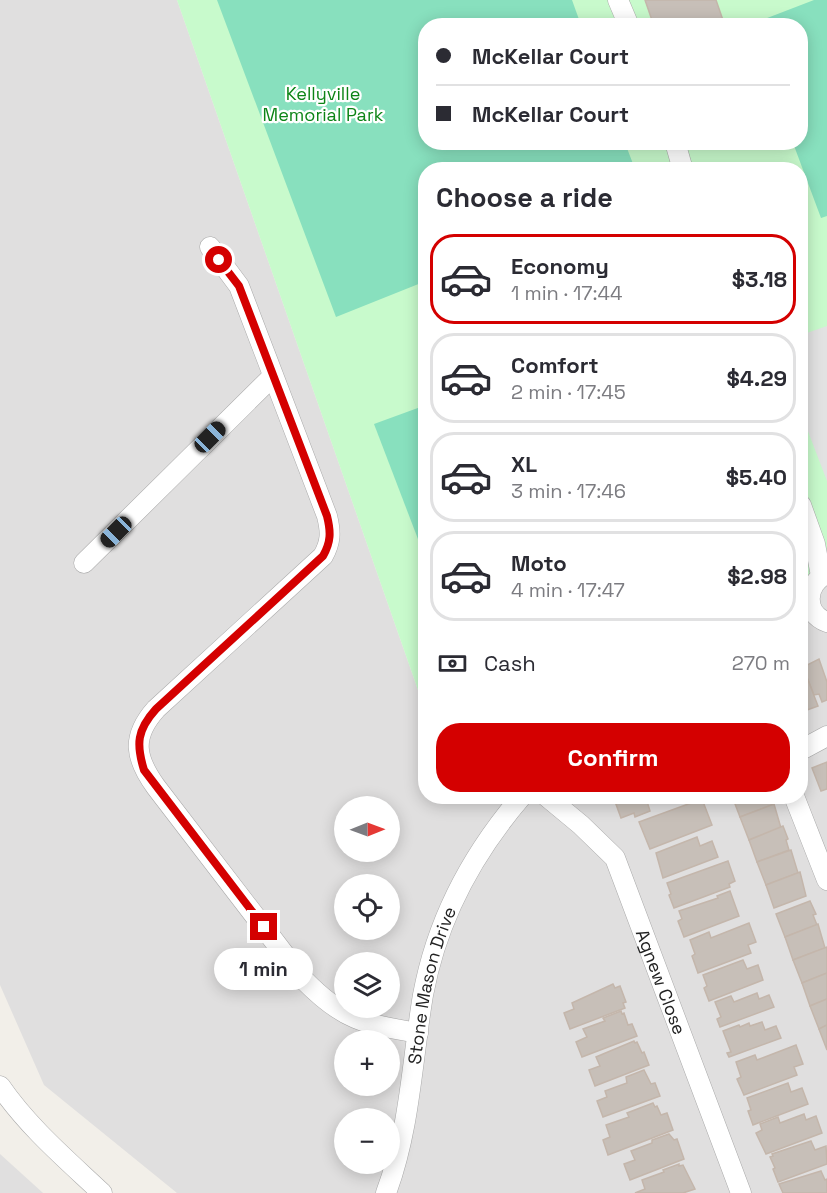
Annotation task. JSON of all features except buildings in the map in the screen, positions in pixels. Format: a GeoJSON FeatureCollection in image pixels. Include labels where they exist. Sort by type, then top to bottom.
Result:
{"type":"FeatureCollection","features":[{"type":"Feature","properties":{"kind":"street"},"geometry":{"type":"LineString","coordinates":[[618,0],[626,18]]}},
{"type":"Feature","properties":{"kind":"street"},"geometry":{"type":"LineString","coordinates":[[210,247],[239,286],[327,516],[329,547],[323,556],[156,709],[145,721],[139,735],[139,753],[144,770],[156,787],[304,980],[323,999],[343,1013],[364,1022],[418,1033]]}},
{"type":"Feature","properties":{"kind":"street"},"geometry":{"type":"LineString","coordinates":[[84,563],[273,376]]}},
{"type":"Feature","properties":{"kind":"street"},"geometry":{"type":"LineString","coordinates":[[809,536],[817,580],[809,599],[811,608],[825,622]]}},
{"type":"Feature","properties":{"kind":"street"},"geometry":{"type":"LineString","coordinates":[[808,623],[825,622]]}},
{"type":"Feature","properties":{"kind":"street"},"geometry":{"type":"LineString","coordinates":[[808,746],[827,736]]}},
{"type":"Feature","properties":{"kind":"street","name":"Stone Mason Drive"},"geometry":{"type":"LineString","coordinates":[[386,1193],[407,1117],[418,1033],[432,954],[451,902],[473,860],[515,804]]}},
{"type":"Feature","properties":{"kind":"street","name":"Agnew Close"},"geometry":{"type":"LineString","coordinates":[[556,804],[615,858],[741,1193]]}},
{"type":"Feature","properties":{"kind":"street"},"geometry":{"type":"LineString","coordinates":[[797,804],[827,880]]}},
{"type":"Feature","properties":{"kind":"street"},"geometry":{"type":"LineString","coordinates":[[0,1086],[52,1146],[102,1193]]}},
{"type":"Feature","properties":{"kind":"shaded area"},"geometry":{"type":"Polygon","coordinates":[[[0,0],[177,0],[418,690],[418,804],[808,804],[808,580],[827,573],[827,1193],[177,1193],[44,1085],[0,985],[0,0]]]}},
{"type":"Feature","properties":{"kind":"shaded area"},"geometry":{"type":"Polygon","coordinates":[[[827,326],[827,481],[808,431],[808,333],[827,326]]]}},
{"type":"Feature","properties":{"kind":"shaded area"},"geometry":{"type":"Polygon","coordinates":[[[0,1154],[43,1193],[0,1193],[0,1154]]]}},
{"type":"Feature","properties":{"kind":"green space","name":"Kellyville Memorial Park"},"geometry":{"type":"Polygon","coordinates":[[[177,0],[827,0],[827,573],[808,580],[808,162],[418,162],[418,690],[177,0]]]}},
{"type":"Feature","properties":{"kind":"green space"},"geometry":{"type":"Polygon","coordinates":[[[217,0],[572,0],[578,18],[418,18],[418,150],[628,150],[632,162],[418,162],[418,284],[336,317],[217,0]]]}},
{"type":"Feature","properties":{"kind":"green space"},"geometry":{"type":"Polygon","coordinates":[[[814,0],[827,0],[827,216],[821,218],[808,183],[808,162],[800,162],[796,150],[808,150],[808,18],[767,18],[814,0]]]}},
{"type":"Feature","properties":{"kind":"green space"},"geometry":{"type":"Polygon","coordinates":[[[418,408],[418,539],[374,424],[418,408]]]}},
{"type":"Feature","properties":{"kind":"route"},"geometry":{"type":"LineString","coordinates":[[219,260],[239,286],[327,516],[330,526],[329,547],[323,556],[156,709],[145,721],[139,735],[139,753],[144,770],[264,927]]}}]}
